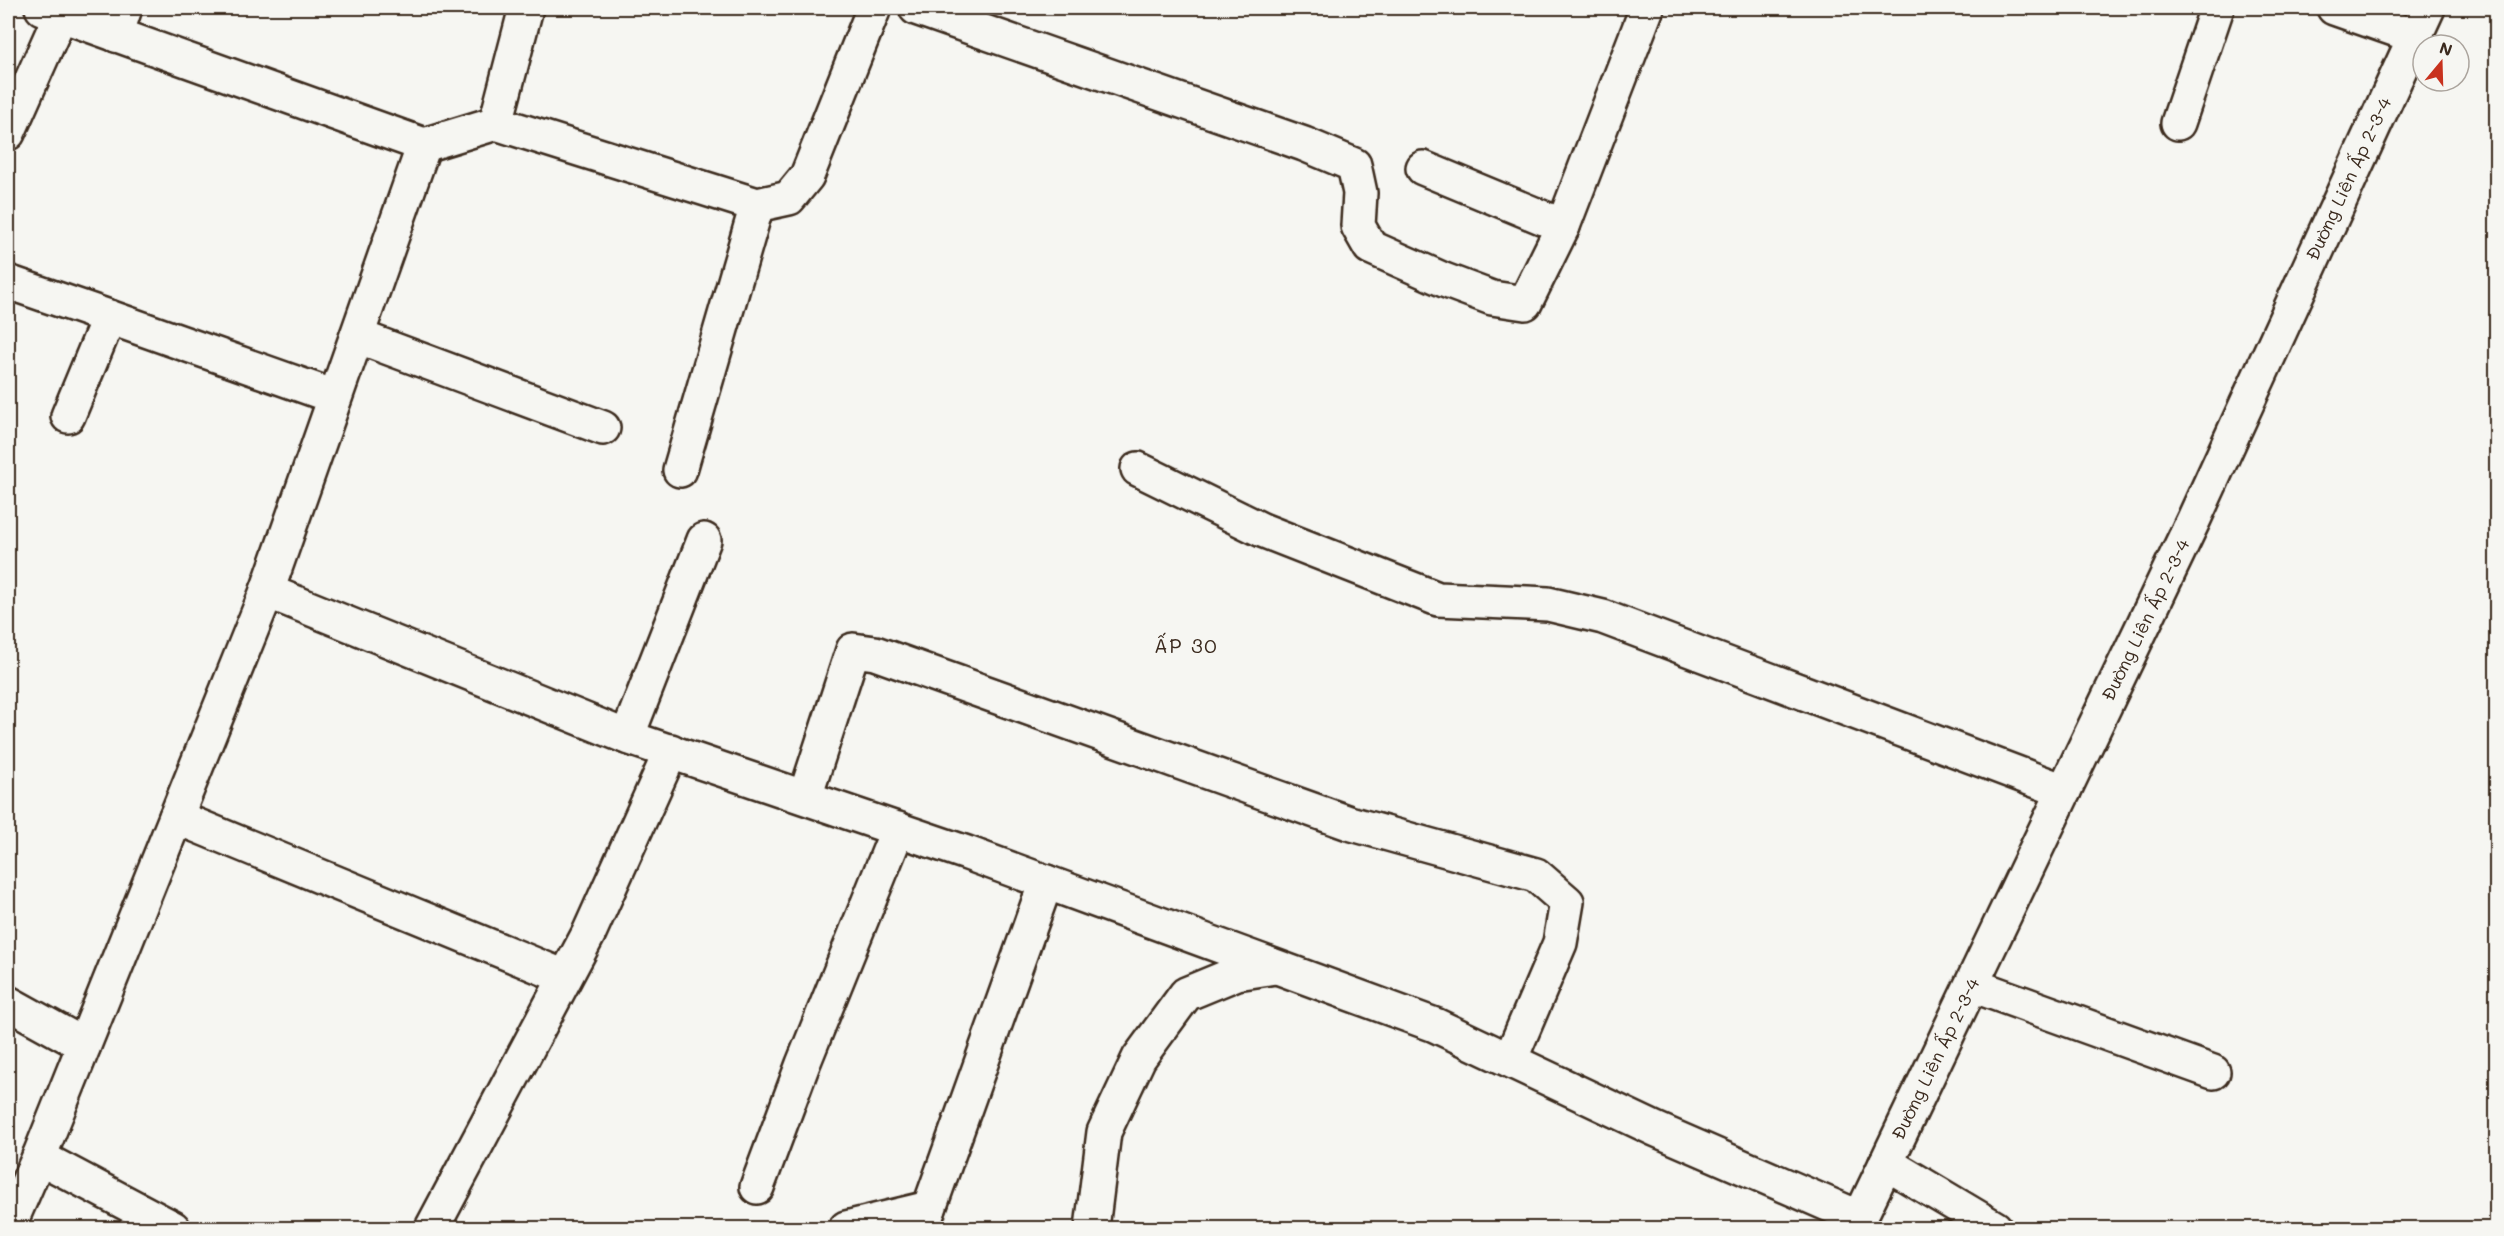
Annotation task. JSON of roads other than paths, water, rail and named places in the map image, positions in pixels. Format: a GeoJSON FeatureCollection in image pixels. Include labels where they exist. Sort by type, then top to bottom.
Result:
{"type":"FeatureCollection","features":[{"type":"Feature","properties":{"kind":"street"},"geometry":{"type":"LineString","coordinates":[[496,123],[526,8]]}},
{"type":"Feature","properties":{"kind":"street"},"geometry":{"type":"LineString","coordinates":[[8,133],[51,11],[121,21],[424,145],[496,123],[758,205],[789,198],[807,176],[874,8]]}},
{"type":"Feature","properties":{"kind":"street"},"geometry":{"type":"LineString","coordinates":[[916,8],[1304,144],[1354,165],[1360,193],[1358,226],[1370,247],[1444,280],[1492,298],[1525,303],[1563,226],[1647,8]]}},
{"type":"Feature","properties":{"kind":"street"},"geometry":{"type":"LineString","coordinates":[[2178,123],[2217,8]]}},
{"type":"Feature","properties":{"kind":"street"},"geometry":{"type":"LineString","coordinates":[[2334,8],[2421,22]]}},
{"type":"Feature","properties":{"kind":"street","name":"Đường Liên Ấp 2-3-4"},"geometry":{"type":"LineString","coordinates":[[1857,1223],[2199,508],[2421,22]]}},
{"type":"Feature","properties":{"kind":"street"},"geometry":{"type":"LineString","coordinates":[[8,1228],[39,1157],[267,591],[424,145]]}},
{"type":"Feature","properties":{"kind":"street"},"geometry":{"type":"LineString","coordinates":[[1423,168],[1563,226]]}},
{"type":"Feature","properties":{"kind":"street"},"geometry":{"type":"LineString","coordinates":[[680,470],[758,205]]}},
{"type":"Feature","properties":{"kind":"street"},"geometry":{"type":"LineString","coordinates":[[8,282],[335,397]]}},
{"type":"Feature","properties":{"kind":"street"},"geometry":{"type":"LineString","coordinates":[[68,417],[109,317]]}},
{"type":"Feature","properties":{"kind":"street"},"geometry":{"type":"LineString","coordinates":[[357,336],[603,428]]}},
{"type":"Feature","properties":{"kind":"street"},"geometry":{"type":"LineString","coordinates":[[1138,469],[1262,530],[1438,599],[1548,604],[1603,617],[2064,791]]}},
{"type":"Feature","properties":{"kind":"street"},"geometry":{"type":"LineString","coordinates":[[627,737],[704,540]]}},
{"type":"Feature","properties":{"kind":"street"},"geometry":{"type":"LineString","coordinates":[[267,591],[627,737],[898,829],[1435,1025],[1857,1223]]}},
{"type":"Feature","properties":{"kind":"street"},"geometry":{"type":"LineString","coordinates":[[805,797],[853,650],[875,653],[1349,823],[1536,875],[1568,902],[1560,943],[1510,1060]]}},
{"type":"Feature","properties":{"kind":"street"},"geometry":{"type":"LineString","coordinates":[[432,1228],[589,933],[671,751]]}},
{"type":"Feature","properties":{"kind":"street"},"geometry":{"type":"LineString","coordinates":[[176,817],[565,977]]}},
{"type":"Feature","properties":{"kind":"street"},"geometry":{"type":"LineString","coordinates":[[757,1187],[803,1064],[898,829]]}},
{"type":"Feature","properties":{"kind":"street"},"geometry":{"type":"LineString","coordinates":[[846,1228],[925,1218],[1046,882]]}},
{"type":"Feature","properties":{"kind":"street"},"geometry":{"type":"LineString","coordinates":[[1092,1228],[1104,1132],[1139,1058],[1186,993],[1237,973],[1277,967]]}},
{"type":"Feature","properties":{"kind":"street"},"geometry":{"type":"LineString","coordinates":[[1972,985],[2213,1072]]}},
{"type":"Feature","properties":{"kind":"street"},"geometry":{"type":"LineString","coordinates":[[8,1003],[84,1045]]}},
{"type":"Feature","properties":{"kind":"street"},"geometry":{"type":"LineString","coordinates":[[39,1157],[173,1228]]}},
{"type":"Feature","properties":{"kind":"street"},"geometry":{"type":"LineString","coordinates":[[1886,1163],[1995,1228]]}},
{"type":"Feature","properties":{"kind":"district","name":"ẤP 30"},"geometry":{"type":"Point","coordinates":[1186,646]}}]}
